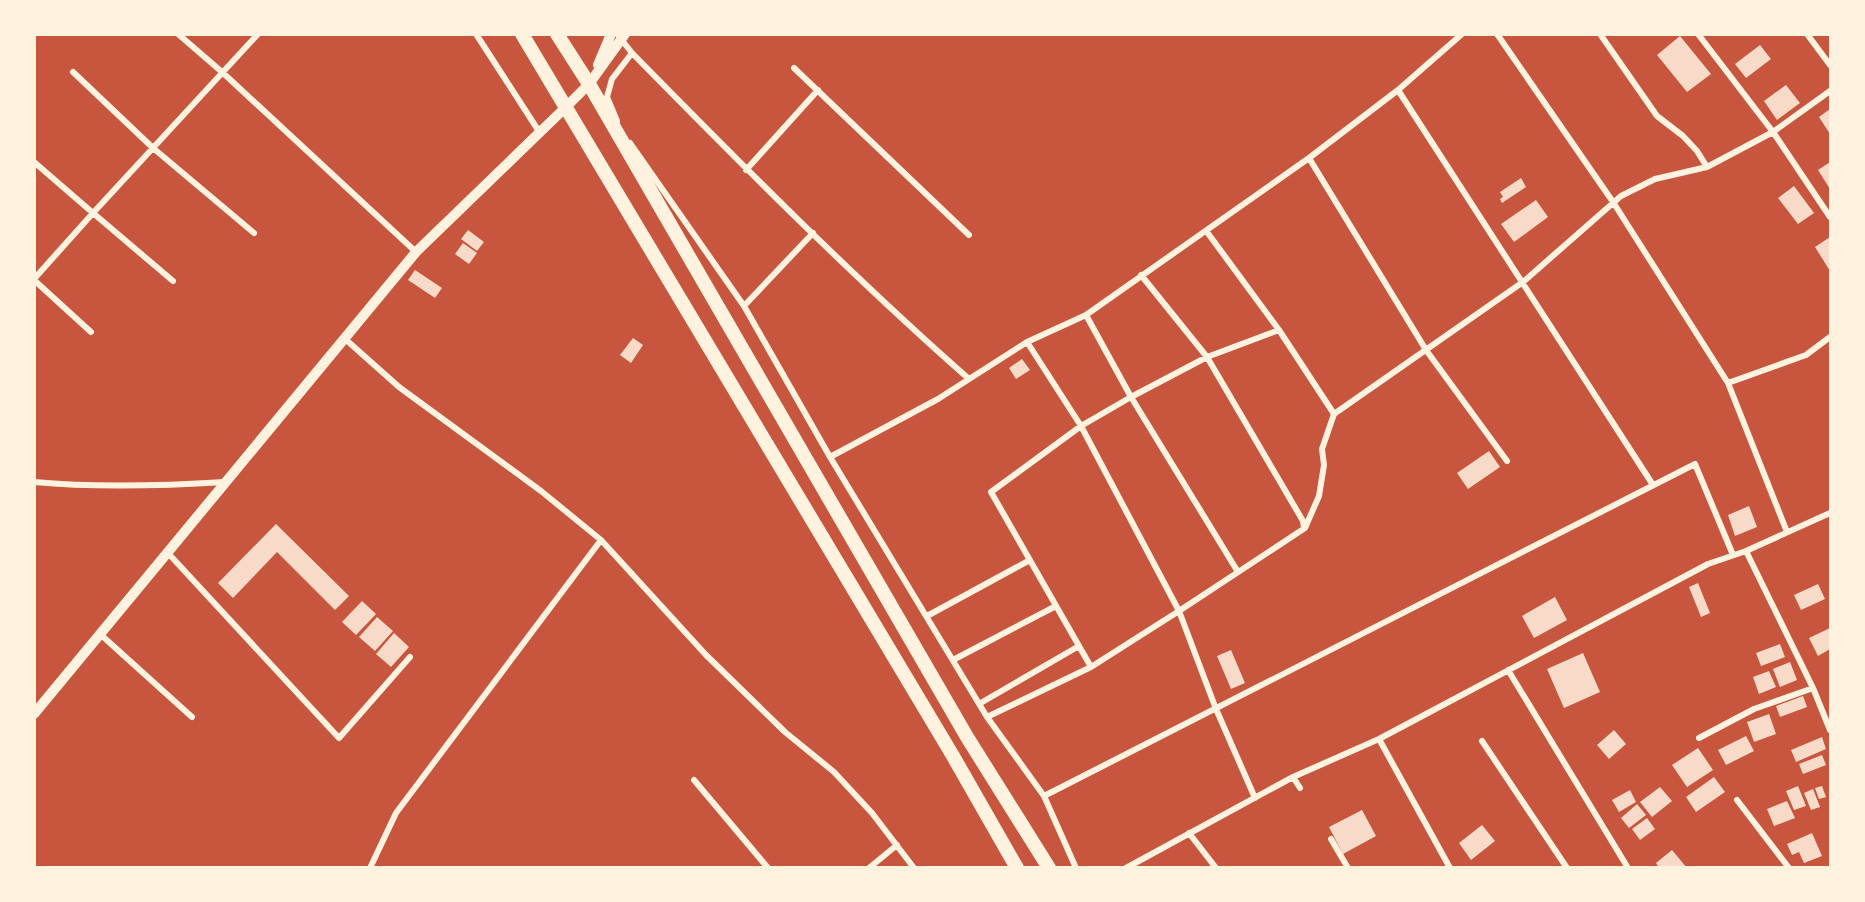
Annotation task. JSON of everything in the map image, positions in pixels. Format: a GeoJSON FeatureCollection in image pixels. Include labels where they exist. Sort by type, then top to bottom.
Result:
{"type":"FeatureCollection","features":[{"type":"Feature","properties":{"kind":"highway"},"geometry":{"type":"LineString","coordinates":[[522,34],[1017,867]]}},
{"type":"Feature","properties":{"kind":"highway"},"geometry":{"type":"LineString","coordinates":[[557,34],[589,84],[967,737],[1049,867]]}},
{"type":"Feature","properties":{"kind":"street"},"geometry":{"type":"LineString","coordinates":[[178,34],[416,252]]}},
{"type":"Feature","properties":{"kind":"street"},"geometry":{"type":"LineString","coordinates":[[91,332],[34,279],[258,34]]}},
{"type":"Feature","properties":{"kind":"street"},"geometry":{"type":"LineString","coordinates":[[476,34],[540,133]]}},
{"type":"Feature","properties":{"kind":"street"},"geometry":{"type":"LineString","coordinates":[[831,457],[939,399],[1027,342],[1086,315],[1309,158],[1398,90],[1462,34]]}},
{"type":"Feature","properties":{"kind":"street"},"geometry":{"type":"LineString","coordinates":[[1497,34],[1613,202],[1728,383],[1787,532]]}},
{"type":"Feature","properties":{"kind":"street"},"geometry":{"type":"LineString","coordinates":[[1600,34],[1657,116],[1683,136],[1697,151],[1707,167]]}},
{"type":"Feature","properties":{"kind":"street"},"geometry":{"type":"LineString","coordinates":[[1698,34],[1773,132],[1830,216]]}},
{"type":"Feature","properties":{"kind":"street"},"geometry":{"type":"LineString","coordinates":[[1807,34],[1830,65]]}},
{"type":"Feature","properties":{"kind":"street"},"geometry":{"type":"LineString","coordinates":[[34,714],[416,252],[589,84],[619,36],[632,53],[746,170],[969,379]]}},
{"type":"Feature","properties":{"kind":"street"},"geometry":{"type":"LineString","coordinates":[[632,53],[612,79],[607,97],[622,130],[744,306],[831,457],[979,704],[1044,796],[1076,867]]}},
{"type":"Feature","properties":{"kind":"street"},"geometry":{"type":"LineString","coordinates":[[794,68],[969,235]]}},
{"type":"Feature","properties":{"kind":"street"},"geometry":{"type":"LineString","coordinates":[[73,72],[153,148],[254,233]]}},
{"type":"Feature","properties":{"kind":"street"},"geometry":{"type":"LineString","coordinates":[[746,170],[818,90]]}},
{"type":"Feature","properties":{"kind":"street"},"geometry":{"type":"LineString","coordinates":[[1398,90],[1653,484]]}},
{"type":"Feature","properties":{"kind":"street"},"geometry":{"type":"LineString","coordinates":[[987,717],[1091,667],[1305,528],[1319,496],[1324,465],[1322,449],[1334,414],[1523,282],[1613,202],[1655,179],[1707,167],[1773,132],[1830,91]]}},
{"type":"Feature","properties":{"kind":"street"},"geometry":{"type":"LineString","coordinates":[[1309,158],[1426,350],[1507,461]]}},
{"type":"Feature","properties":{"kind":"street"},"geometry":{"type":"LineString","coordinates":[[34,162],[172,281]]}},
{"type":"Feature","properties":{"kind":"street"},"geometry":{"type":"LineString","coordinates":[[1207,232],[1279,330],[1334,414]]}},
{"type":"Feature","properties":{"kind":"street"},"geometry":{"type":"LineString","coordinates":[[744,306],[813,233]]}},
{"type":"Feature","properties":{"kind":"street"},"geometry":{"type":"LineString","coordinates":[[1141,275],[1207,357],[1305,528]]}},
{"type":"Feature","properties":{"kind":"street"},"geometry":{"type":"LineString","coordinates":[[1086,315],[1131,397],[1239,572]]}},
{"type":"Feature","properties":{"kind":"street"},"geometry":{"type":"LineString","coordinates":[[1091,667],[992,492],[1081,426],[1131,397],[1207,357],[1279,330]]}},
{"type":"Feature","properties":{"kind":"street"},"geometry":{"type":"LineString","coordinates":[[1728,383],[1806,355],[1830,337]]}},
{"type":"Feature","properties":{"kind":"street"},"geometry":{"type":"LineString","coordinates":[[344,338],[399,387],[541,491],[601,540],[706,655],[785,732],[834,772],[914,867]]}},
{"type":"Feature","properties":{"kind":"street"},"geometry":{"type":"LineString","coordinates":[[1027,342],[1081,426],[1179,611],[1216,709],[1255,798]]}},
{"type":"Feature","properties":{"kind":"street"},"geometry":{"type":"LineString","coordinates":[[1044,796],[1695,464],[1733,555]]}},
{"type":"Feature","properties":{"kind":"street"},"geometry":{"type":"LineString","coordinates":[[34,482],[81,486],[155,486],[225,482]]}},
{"type":"Feature","properties":{"kind":"street"},"geometry":{"type":"LineString","coordinates":[[1126,867],[1293,777],[1379,739],[1708,564],[1746,551],[1830,513]]}},
{"type":"Feature","properties":{"kind":"street"},"geometry":{"type":"LineString","coordinates":[[370,867],[396,813],[601,540]]}},
{"type":"Feature","properties":{"kind":"street"},"geometry":{"type":"LineString","coordinates":[[1746,551],[1813,688],[1830,730]]}},
{"type":"Feature","properties":{"kind":"street"},"geometry":{"type":"LineString","coordinates":[[167,552],[339,738],[410,657]]}},
{"type":"Feature","properties":{"kind":"street"},"geometry":{"type":"LineString","coordinates":[[927,616],[1030,560]]}},
{"type":"Feature","properties":{"kind":"street"},"geometry":{"type":"LineString","coordinates":[[953,660],[1056,606]]}},
{"type":"Feature","properties":{"kind":"street"},"geometry":{"type":"LineString","coordinates":[[100,634],[192,717]]}},
{"type":"Feature","properties":{"kind":"street"},"geometry":{"type":"LineString","coordinates":[[979,704],[1079,646]]}},
{"type":"Feature","properties":{"kind":"street"},"geometry":{"type":"LineString","coordinates":[[1508,670],[1628,867]]}},
{"type":"Feature","properties":{"kind":"street"},"geometry":{"type":"LineString","coordinates":[[1699,738],[1754,709],[1813,688]]}},
{"type":"Feature","properties":{"kind":"street"},"geometry":{"type":"LineString","coordinates":[[1379,739],[1450,867]]}},
{"type":"Feature","properties":{"kind":"street"},"geometry":{"type":"LineString","coordinates":[[1482,741],[1568,867]]}},
{"type":"Feature","properties":{"kind":"street"},"geometry":{"type":"LineString","coordinates":[[1293,777],[1300,788]]}},
{"type":"Feature","properties":{"kind":"street"},"geometry":{"type":"LineString","coordinates":[[694,780],[768,867]]}},
{"type":"Feature","properties":{"kind":"street"},"geometry":{"type":"LineString","coordinates":[[1737,800],[1789,867]]}},
{"type":"Feature","properties":{"kind":"street"},"geometry":{"type":"LineString","coordinates":[[1189,833],[1216,867]]}},
{"type":"Feature","properties":{"kind":"street"},"geometry":{"type":"LineString","coordinates":[[1330,838],[1348,867]]}},
{"type":"Feature","properties":{"kind":"street"},"geometry":{"type":"LineString","coordinates":[[869,867],[897,845]]}},
{"type":"Feature","properties":{"kind":"building"},"geometry":{"type":"Polygon","coordinates":[[[1680,36],[1711,74],[1687,92],[1657,55],[1680,36]]]}},
{"type":"Feature","properties":{"kind":"building"},"geometry":{"type":"Polygon","coordinates":[[[1760,45],[1771,59],[1746,78],[1735,64],[1760,45]]]}},
{"type":"Feature","properties":{"kind":"building"},"geometry":{"type":"Polygon","coordinates":[[[1786,85],[1800,103],[1777,120],[1764,101],[1786,85]]]}},
{"type":"Feature","properties":{"kind":"building"},"geometry":{"type":"Polygon","coordinates":[[[1830,109],[1830,134],[1819,117],[1830,109]]]}},
{"type":"Feature","properties":{"kind":"building"},"geometry":{"type":"Polygon","coordinates":[[[1830,162],[1830,189],[1818,170],[1830,162]]]}},
{"type":"Feature","properties":{"kind":"building"},"geometry":{"type":"Polygon","coordinates":[[[1521,178],[1526,187],[1502,203],[1500,199],[1503,197],[1500,192],[1521,178]]]}},
{"type":"Feature","properties":{"kind":"building"},"geometry":{"type":"Polygon","coordinates":[[[1794,186],[1814,213],[1798,224],[1778,198],[1794,186]]]}},
{"type":"Feature","properties":{"kind":"building"},"geometry":{"type":"Polygon","coordinates":[[[1536,200],[1548,217],[1514,242],[1501,224],[1536,200]]]}},
{"type":"Feature","properties":{"kind":"building"},"geometry":{"type":"Polygon","coordinates":[[[468,230],[484,242],[477,251],[461,239],[468,230]]]}},
{"type":"Feature","properties":{"kind":"building"},"geometry":{"type":"Polygon","coordinates":[[[1830,237],[1830,271],[1815,247],[1830,237]]]}},
{"type":"Feature","properties":{"kind":"building"},"geometry":{"type":"Polygon","coordinates":[[[463,243],[477,253],[469,264],[455,254],[463,243]]]}},
{"type":"Feature","properties":{"kind":"building"},"geometry":{"type":"Polygon","coordinates":[[[415,270],[442,288],[435,298],[408,280],[415,270]]]}},
{"type":"Feature","properties":{"kind":"building"},"geometry":{"type":"Polygon","coordinates":[[[633,338],[643,345],[631,363],[620,355],[633,338]]]}},
{"type":"Feature","properties":{"kind":"building"},"geometry":{"type":"Polygon","coordinates":[[[1022,359],[1030,370],[1016,379],[1009,368],[1022,359]]]}},
{"type":"Feature","properties":{"kind":"building"},"geometry":{"type":"Polygon","coordinates":[[[1489,451],[1500,467],[1468,489],[1457,473],[1489,451]]]}},
{"type":"Feature","properties":{"kind":"building"},"geometry":{"type":"Polygon","coordinates":[[[1749,506],[1757,527],[1735,536],[1728,515],[1749,506]]]}},
{"type":"Feature","properties":{"kind":"building"},"geometry":{"type":"Polygon","coordinates":[[[276,524],[349,596],[335,610],[277,552],[233,598],[218,583],[276,524]]]}},
{"type":"Feature","properties":{"kind":"building"},"geometry":{"type":"Polygon","coordinates":[[[1698,583],[1710,613],[1701,617],[1689,587],[1698,583]]]}},
{"type":"Feature","properties":{"kind":"building"},"geometry":{"type":"Polygon","coordinates":[[[1818,584],[1825,599],[1801,610],[1794,595],[1818,584]]]}},
{"type":"Feature","properties":{"kind":"building"},"geometry":{"type":"Polygon","coordinates":[[[1555,597],[1567,620],[1534,638],[1522,616],[1555,597]]]}},
{"type":"Feature","properties":{"kind":"building"},"geometry":{"type":"Polygon","coordinates":[[[362,601],[376,614],[356,635],[342,622],[362,601]]]}},
{"type":"Feature","properties":{"kind":"building"},"geometry":{"type":"Polygon","coordinates":[[[377,617],[393,631],[375,651],[359,637],[377,617]]]}},
{"type":"Feature","properties":{"kind":"building"},"geometry":{"type":"Polygon","coordinates":[[[1830,628],[1830,649],[1818,656],[1809,638],[1830,628]]]}},
{"type":"Feature","properties":{"kind":"building"},"geometry":{"type":"Polygon","coordinates":[[[394,633],[409,647],[391,667],[376,654],[394,633]]]}},
{"type":"Feature","properties":{"kind":"building"},"geometry":{"type":"Polygon","coordinates":[[[1780,644],[1785,657],[1761,666],[1756,653],[1780,644]]]}},
{"type":"Feature","properties":{"kind":"building"},"geometry":{"type":"Polygon","coordinates":[[[1231,650],[1245,683],[1231,689],[1217,656],[1231,650]]]}},
{"type":"Feature","properties":{"kind":"building"},"geometry":{"type":"Polygon","coordinates":[[[1583,653],[1600,692],[1564,708],[1547,669],[1583,653]]]}},
{"type":"Feature","properties":{"kind":"building"},"geometry":{"type":"Polygon","coordinates":[[[1790,662],[1797,680],[1780,687],[1773,669],[1790,662]]]}},
{"type":"Feature","properties":{"kind":"building"},"geometry":{"type":"Polygon","coordinates":[[[1769,671],[1776,687],[1759,694],[1753,677],[1769,671]]]}},
{"type":"Feature","properties":{"kind":"building"},"geometry":{"type":"Polygon","coordinates":[[[1803,696],[1807,707],[1780,717],[1776,706],[1803,696]]]}},
{"type":"Feature","properties":{"kind":"building"},"geometry":{"type":"Polygon","coordinates":[[[1769,714],[1776,734],[1754,742],[1747,722],[1769,714]]]}},
{"type":"Feature","properties":{"kind":"building"},"geometry":{"type":"Polygon","coordinates":[[[1614,730],[1626,744],[1609,759],[1597,745],[1614,730]]]}},
{"type":"Feature","properties":{"kind":"building"},"geometry":{"type":"Polygon","coordinates":[[[1746,736],[1754,751],[1726,765],[1718,750],[1746,736]]]}},
{"type":"Feature","properties":{"kind":"building"},"geometry":{"type":"Polygon","coordinates":[[[1822,737],[1826,749],[1796,762],[1791,750],[1822,737]]]}},
{"type":"Feature","properties":{"kind":"building"},"geometry":{"type":"Polygon","coordinates":[[[1698,748],[1713,770],[1687,787],[1672,765],[1698,748]]]}},
{"type":"Feature","properties":{"kind":"building"},"geometry":{"type":"Polygon","coordinates":[[[1822,755],[1826,765],[1803,774],[1799,764],[1822,755]]]}},
{"type":"Feature","properties":{"kind":"building"},"geometry":{"type":"Polygon","coordinates":[[[1714,777],[1725,792],[1696,812],[1686,797],[1714,777]]]}},
{"type":"Feature","properties":{"kind":"building"},"geometry":{"type":"Polygon","coordinates":[[[1798,786],[1806,806],[1794,810],[1786,791],[1798,786]]]}},
{"type":"Feature","properties":{"kind":"building"},"geometry":{"type":"Polygon","coordinates":[[[1822,786],[1826,797],[1819,799],[1815,788],[1822,786]]]}},
{"type":"Feature","properties":{"kind":"building"},"geometry":{"type":"Polygon","coordinates":[[[1660,787],[1672,801],[1652,817],[1640,802],[1660,787]]]}},
{"type":"Feature","properties":{"kind":"building"},"geometry":{"type":"Polygon","coordinates":[[[1813,789],[1820,807],[1811,810],[1804,793],[1813,789]]]}},
{"type":"Feature","properties":{"kind":"building"},"geometry":{"type":"Polygon","coordinates":[[[1630,790],[1636,802],[1619,812],[1612,800],[1630,790]]]}},
{"type":"Feature","properties":{"kind":"building"},"geometry":{"type":"Polygon","coordinates":[[[1787,801],[1795,818],[1774,826],[1767,809],[1787,801]]]}},
{"type":"Feature","properties":{"kind":"building"},"geometry":{"type":"Polygon","coordinates":[[[1637,804],[1646,815],[1629,828],[1621,818],[1637,804]]]}},
{"type":"Feature","properties":{"kind":"building"},"geometry":{"type":"Polygon","coordinates":[[[1362,810],[1376,836],[1343,854],[1329,827],[1362,810]]]}},
{"type":"Feature","properties":{"kind":"building"},"geometry":{"type":"Polygon","coordinates":[[[1647,818],[1655,829],[1640,840],[1632,829],[1647,818]]]}},
{"type":"Feature","properties":{"kind":"building"},"geometry":{"type":"Polygon","coordinates":[[[1482,825],[1495,841],[1471,860],[1459,843],[1482,825]]]}},
{"type":"Feature","properties":{"kind":"building"},"geometry":{"type":"Polygon","coordinates":[[[1812,833],[1822,856],[1804,863],[1799,852],[1792,855],[1787,844],[1812,833]]]}},
{"type":"Feature","properties":{"kind":"building"},"geometry":{"type":"Polygon","coordinates":[[[1672,850],[1687,868],[1659,868],[1656,863],[1672,850]]]}}]}
